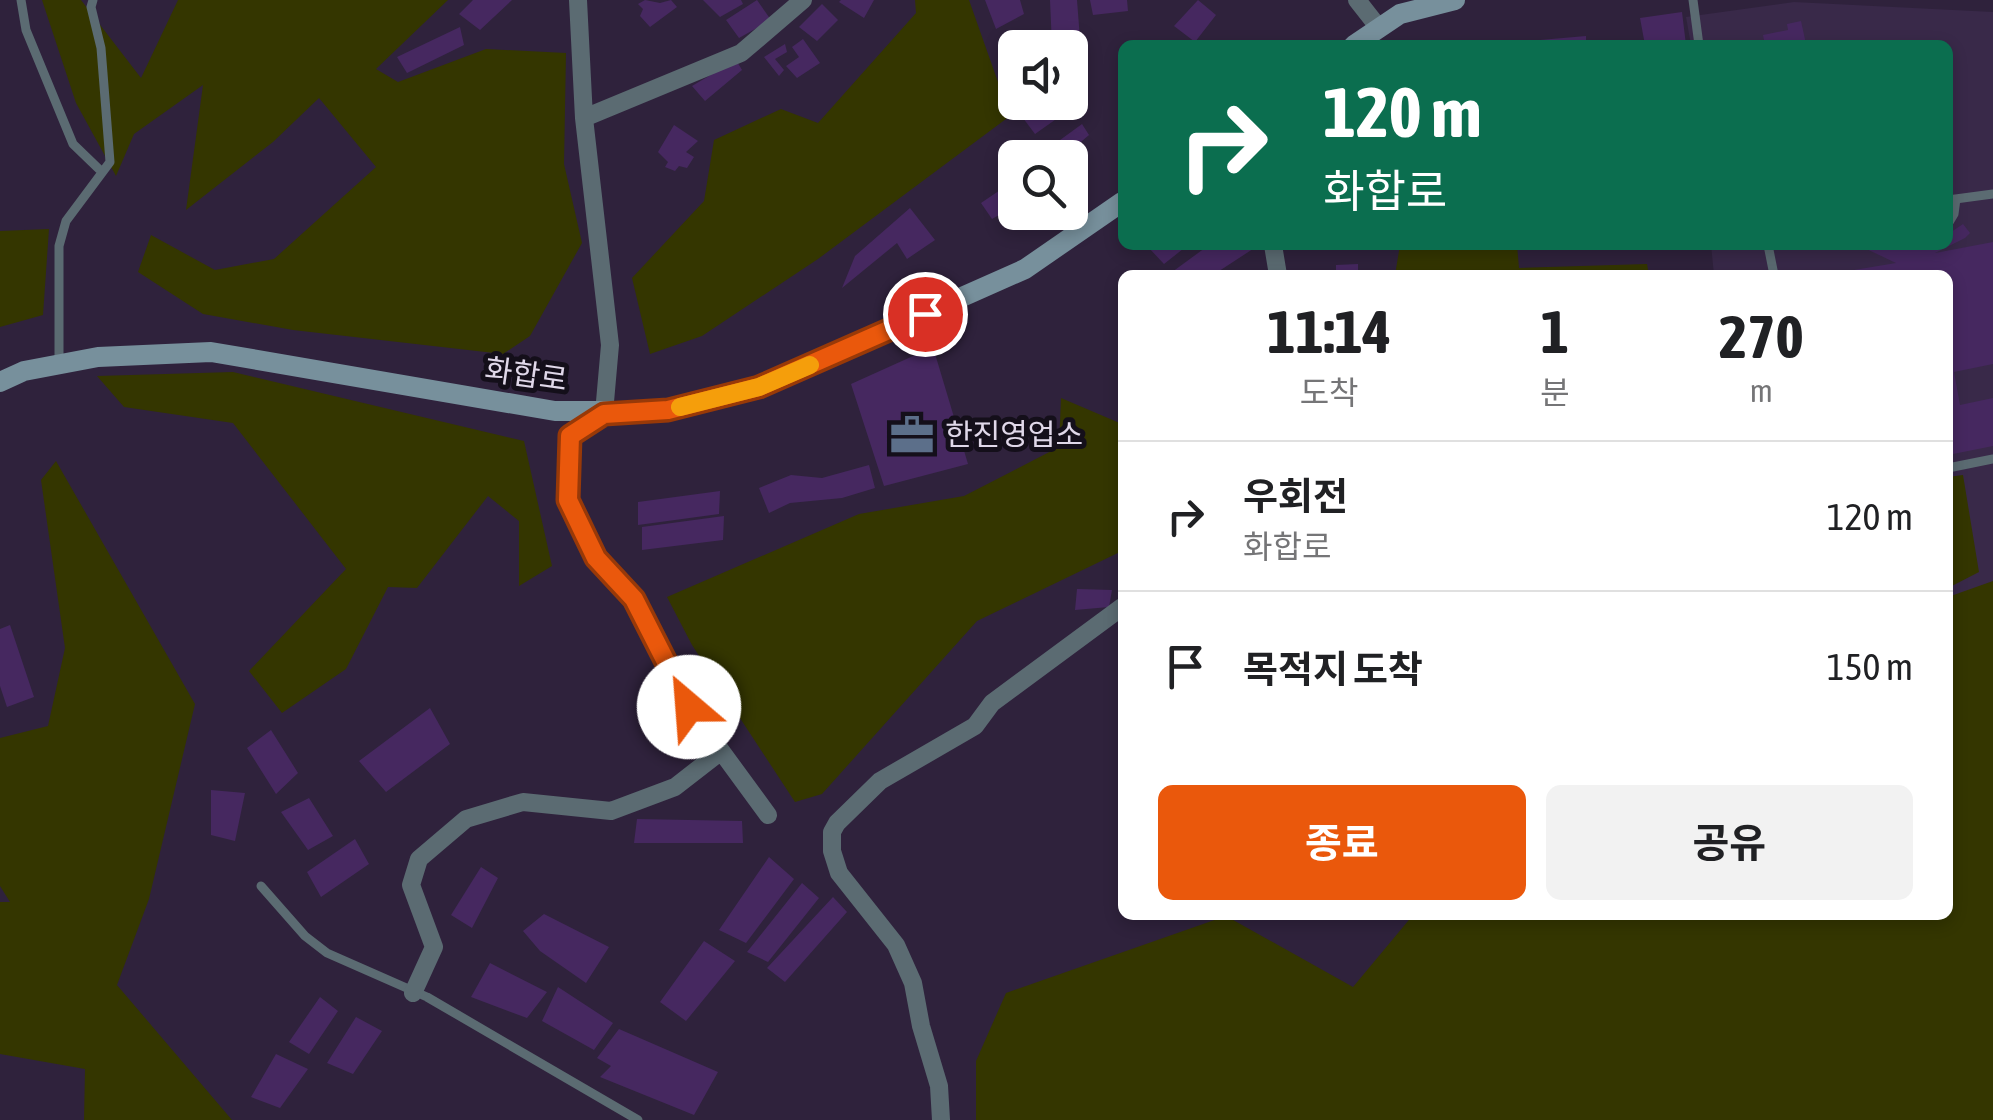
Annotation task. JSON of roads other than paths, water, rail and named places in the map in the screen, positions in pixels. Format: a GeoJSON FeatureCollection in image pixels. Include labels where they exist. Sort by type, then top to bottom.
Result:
{"type":"FeatureCollection","features":[{"type":"Feature","properties":{"kind":"main road"},"geometry":{"type":"LineString","coordinates":[[1362,40],[1400,14],[1454,0]]}},
{"type":"Feature","properties":{"kind":"main road","name":"화합로"},"geometry":{"type":"LineString","coordinates":[[0,382],[24,371],[98,356],[211,352],[555,411],[604,414],[668,410],[759,387],[1025,269],[1118,205]]}},
{"type":"Feature","properties":{"kind":"street"},"geometry":{"type":"LineString","coordinates":[[578,0],[584,118],[610,346],[604,414],[570,436],[568,500],[596,558],[634,599],[689,707],[768,815]]}},
{"type":"Feature","properties":{"kind":"street"},"geometry":{"type":"LineString","coordinates":[[584,118],[741,53],[803,0]]}},
{"type":"Feature","properties":{"kind":"street"},"geometry":{"type":"LineString","coordinates":[[1357,0],[1380,28]]}},
{"type":"Feature","properties":{"kind":"street"},"geometry":{"type":"LineString","coordinates":[[941,1120],[939,1086],[913,983],[896,945],[839,873],[832,851],[832,832],[836,823],[880,781],[975,726],[992,703],[1118,609]]}},
{"type":"Feature","properties":{"kind":"street"},"geometry":{"type":"LineString","coordinates":[[413,992],[434,946],[411,885],[419,860],[466,820],[524,802],[611,812],[675,787],[720,752]]}},
{"type":"Feature","properties":{"kind":"lane"},"geometry":{"type":"LineString","coordinates":[[21,0],[26,30],[73,144],[102,172]]}},
{"type":"Feature","properties":{"kind":"lane"},"geometry":{"type":"LineString","coordinates":[[59,364],[59,246],[66,222],[110,162],[93,0]]}},
{"type":"Feature","properties":{"kind":"lane"},"geometry":{"type":"LineString","coordinates":[[1693,0],[1698,40]]}},
{"type":"Feature","properties":{"kind":"lane"},"geometry":{"type":"LineString","coordinates":[[1953,199],[1993,194]]}},
{"type":"Feature","properties":{"kind":"lane"},"geometry":{"type":"LineString","coordinates":[[1953,467],[1993,459]]}},
{"type":"Feature","properties":{"kind":"lane"},"geometry":{"type":"LineString","coordinates":[[261,886],[304,936],[327,954],[427,997],[638,1120]]}},
{"type":"Feature","properties":{"kind":"place","name":"한진영업소"},"geometry":{"type":"Point","coordinates":[912,435]}}]}
